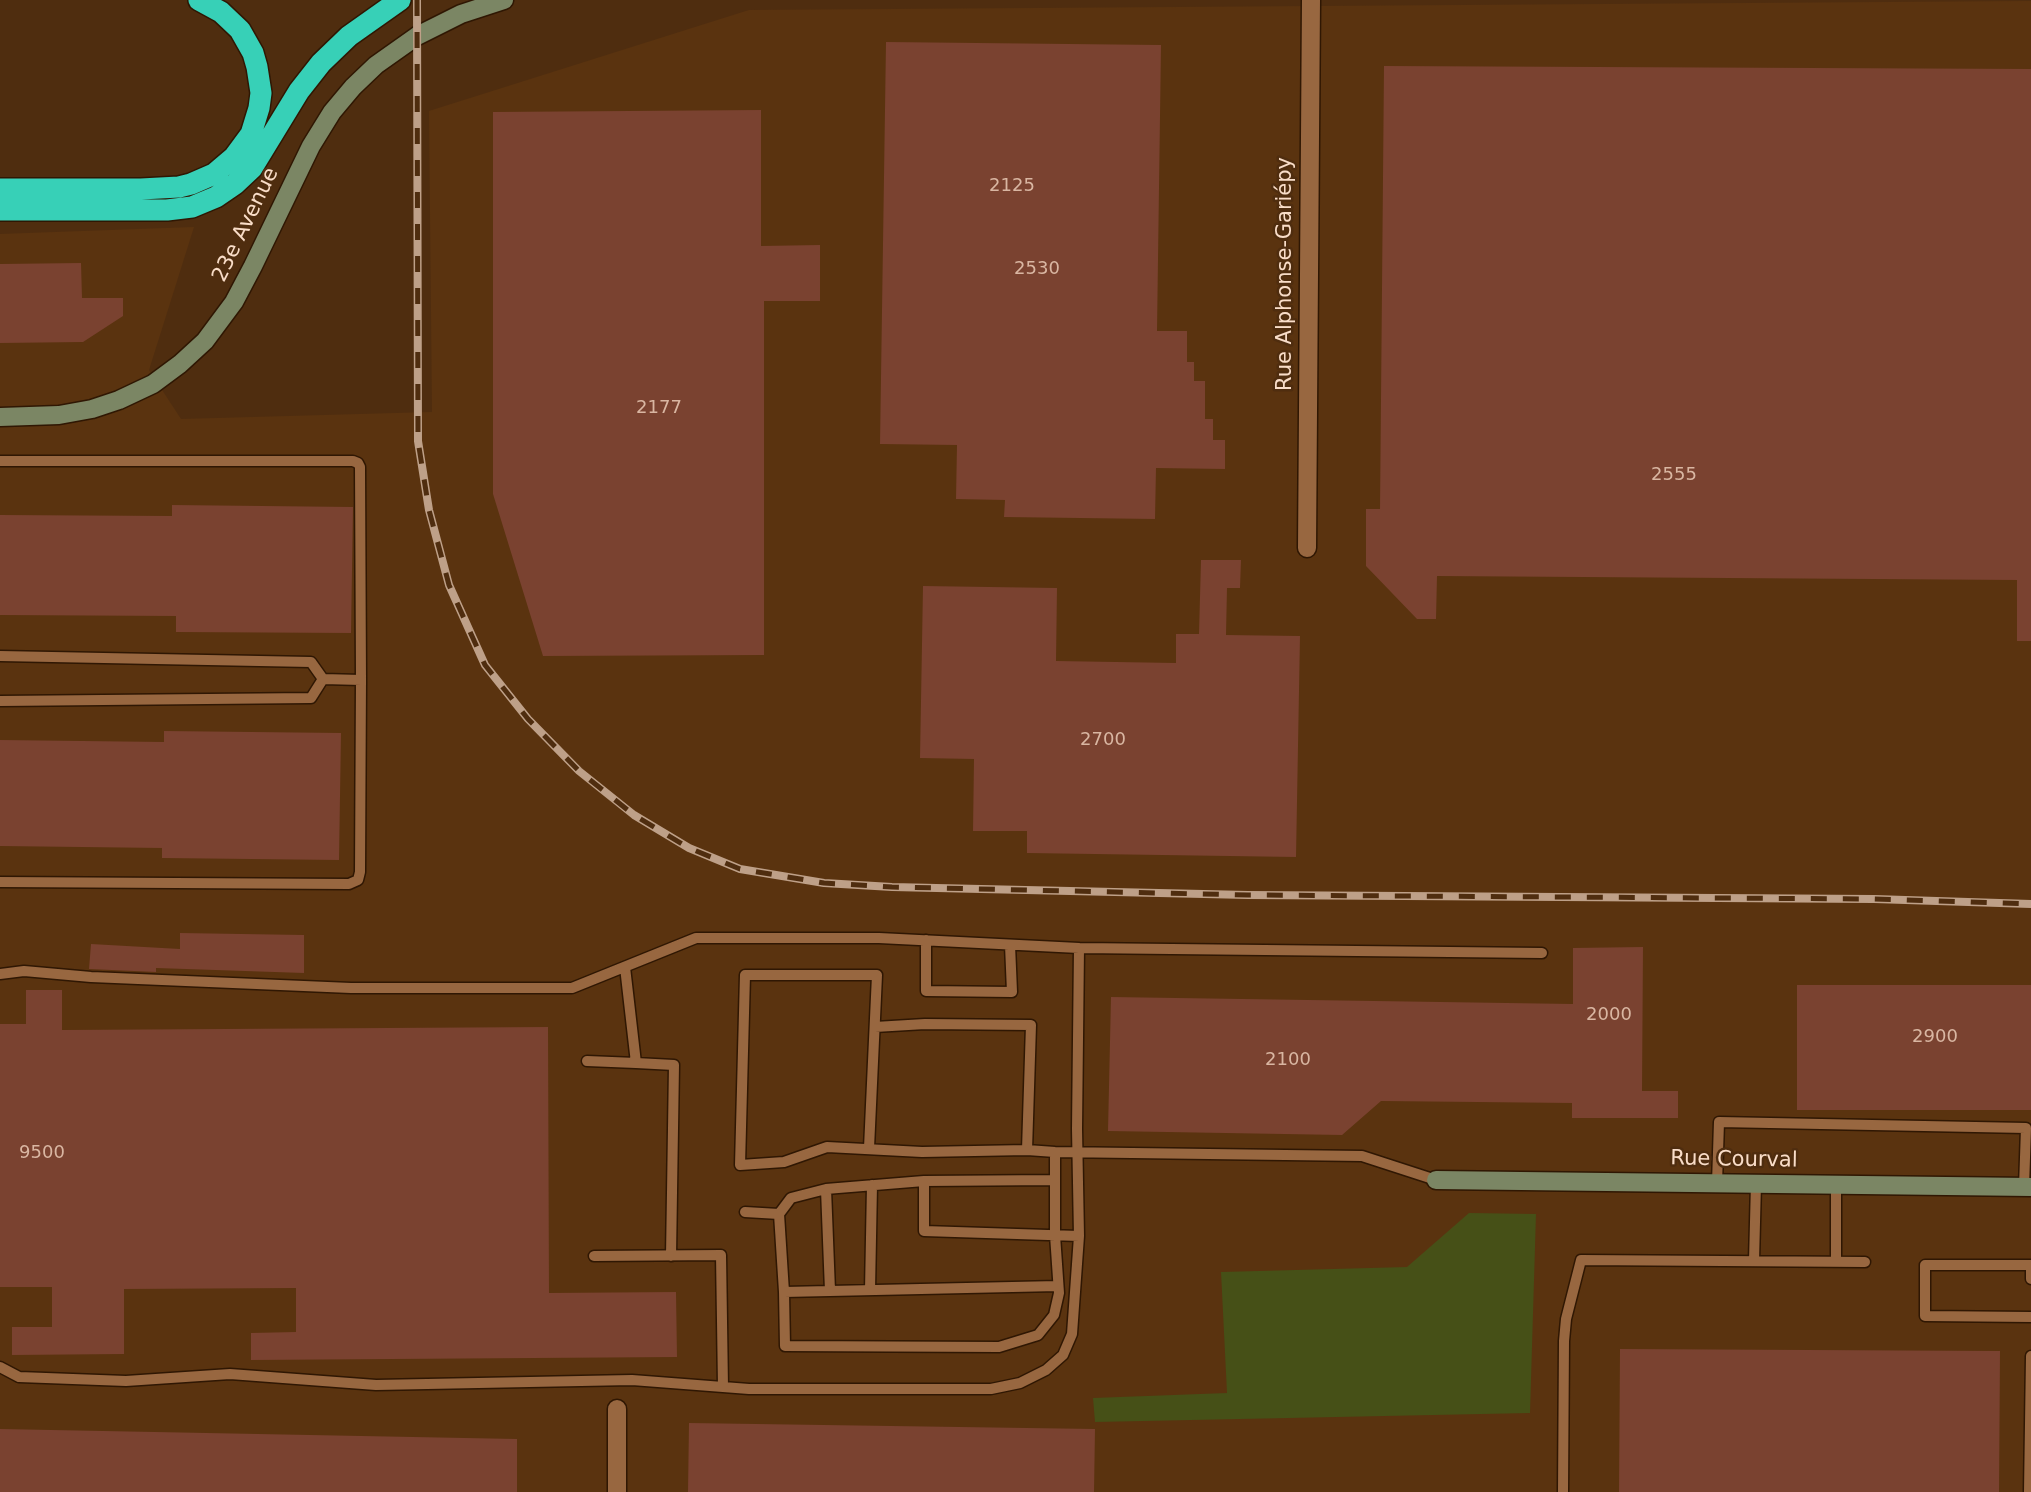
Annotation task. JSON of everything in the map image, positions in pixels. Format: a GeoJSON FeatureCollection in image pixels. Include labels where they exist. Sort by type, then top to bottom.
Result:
{"type":"FeatureCollection","features":[{"type":"Feature","properties":{"kind":"highway"},"geometry":{"type":"LineString","coordinates":[[0,189],[179,187],[214,174],[234,158],[251,134],[259,108],[261,93],[257,67],[253,53],[240,30],[221,12],[199,0]]}},
{"type":"Feature","properties":{"kind":"highway"},"geometry":{"type":"LineString","coordinates":[[0,210],[167,210],[192,206],[216,197],[236,184],[252,168],[299,91],[321,63],[349,36],[400,0]]}},
{"type":"Feature","properties":{"kind":"street","name":"23e Avenue"},"geometry":{"type":"LineString","coordinates":[[0,417],[59,415],[92,409],[153,384],[180,365],[205,341],[234,302],[303,161],[332,112],[354,86],[376,65],[417,36],[461,14],[504,0]]}},
{"type":"Feature","properties":{"kind":"street","name":"Rue Alphonse-Gariépy"},"geometry":{"type":"LineString","coordinates":[[1307,548],[1311,0]]}},
{"type":"Feature","properties":{"kind":"street","name":"Rue Courval"},"geometry":{"type":"LineString","coordinates":[[1436,1180],[2028,1187]]}},
{"type":"Feature","properties":{"kind":"street"},"geometry":{"type":"LineString","coordinates":[[617,1409],[617,1492]]}},
{"type":"Feature","properties":{"kind":"lane"},"geometry":{"type":"LineString","coordinates":[[0,461],[358,463],[361,680],[358,880],[349,884],[0,883]]}},
{"type":"Feature","properties":{"kind":"lane"},"geometry":{"type":"LineString","coordinates":[[0,656],[311,662],[323,679]]}},
{"type":"Feature","properties":{"kind":"lane"},"geometry":{"type":"LineString","coordinates":[[323,679],[361,680]]}},
{"type":"Feature","properties":{"kind":"lane"},"geometry":{"type":"LineString","coordinates":[[0,701],[312,698],[323,679]]}},
{"type":"Feature","properties":{"kind":"lane"},"geometry":{"type":"LineString","coordinates":[[0,974],[24,971],[90,977],[351,988],[572,988],[696,938],[880,938],[1079,948],[1542,953]]}},
{"type":"Feature","properties":{"kind":"lane"},"geometry":{"type":"LineString","coordinates":[[926,940],[926,991],[1012,992],[1010,945]]}},
{"type":"Feature","properties":{"kind":"lane"},"geometry":{"type":"LineString","coordinates":[[0,1367],[19,1377],[126,1381],[230,1374],[376,1385],[632,1380],[749,1389],[990,1389],[1020,1383],[1046,1370],[1063,1355],[1073,1334],[1079,1236],[1079,948]]}},
{"type":"Feature","properties":{"kind":"lane"},"geometry":{"type":"LineString","coordinates":[[625,967],[636,1063]]}},
{"type":"Feature","properties":{"kind":"lane"},"geometry":{"type":"LineString","coordinates":[[869,1148],[877,975],[745,975],[740,1165],[784,1161],[827,1147],[922,1152],[1027,1150],[1362,1156],[1436,1180]]}},
{"type":"Feature","properties":{"kind":"lane"},"geometry":{"type":"LineString","coordinates":[[875,1027],[925,1024],[1031,1025],[1027,1150]]}},
{"type":"Feature","properties":{"kind":"lane"},"geometry":{"type":"LineString","coordinates":[[587,1061],[674,1065],[671,1256]]}},
{"type":"Feature","properties":{"kind":"lane"},"geometry":{"type":"LineString","coordinates":[[1717,1183],[1719,1122],[2026,1128],[2028,1187]]}},
{"type":"Feature","properties":{"kind":"lane"},"geometry":{"type":"LineString","coordinates":[[1055,1152],[1055,1180],[1055,1236],[1059,1293],[1054,1315],[1038,1335],[999,1347],[785,1346],[779,1214],[791,1198],[826,1189],[925,1181],[1055,1180]]}},
{"type":"Feature","properties":{"kind":"lane"},"geometry":{"type":"LineString","coordinates":[[925,1181],[924,1231],[1079,1236]]}},
{"type":"Feature","properties":{"kind":"lane"},"geometry":{"type":"LineString","coordinates":[[1754,1261],[1756,1183]]}},
{"type":"Feature","properties":{"kind":"lane"},"geometry":{"type":"LineString","coordinates":[[870,1290],[872,1185]]}},
{"type":"Feature","properties":{"kind":"lane"},"geometry":{"type":"LineString","coordinates":[[1836,1185],[1836,1262]]}},
{"type":"Feature","properties":{"kind":"lane"},"geometry":{"type":"LineString","coordinates":[[826,1189],[830,1291]]}},
{"type":"Feature","properties":{"kind":"lane"},"geometry":{"type":"LineString","coordinates":[[745,1212],[779,1214]]}},
{"type":"Feature","properties":{"kind":"lane"},"geometry":{"type":"LineString","coordinates":[[594,1256],[721,1255],[723,1387]]}},
{"type":"Feature","properties":{"kind":"lane"},"geometry":{"type":"LineString","coordinates":[[1563,1492],[1564,1341],[1566,1319],[1581,1260],[1865,1262]]}},
{"type":"Feature","properties":{"kind":"lane"},"geometry":{"type":"LineString","coordinates":[[2031,1279],[2031,1265],[1925,1265],[1925,1316],[2031,1317]]}},
{"type":"Feature","properties":{"kind":"lane"},"geometry":{"type":"LineString","coordinates":[[784,1292],[1058,1286]]}},
{"type":"Feature","properties":{"kind":"lane"},"geometry":{"type":"LineString","coordinates":[[1054,1315],[1073,1321]]}},
{"type":"Feature","properties":{"kind":"lane"},"geometry":{"type":"LineString","coordinates":[[2029,1492],[2031,1356]]}},
{"type":"Feature","properties":{"kind":"shaded area"},"geometry":{"type":"Polygon","coordinates":[[[2031,1],[2031,1492],[0,1492],[0,234],[194,227],[149,370],[181,419],[432,412],[429,111],[749,10],[2031,1]]]}},
{"type":"Feature","properties":{"kind":"green space"},"geometry":{"type":"Polygon","coordinates":[[[1469,1213],[1536,1214],[1530,1413],[1095,1422],[1093,1398],[1227,1393],[1221,1272],[1407,1267],[1469,1213]]]}},
{"type":"Feature","properties":{"kind":"building"},"geometry":{"type":"Polygon","coordinates":[[[886,42],[1161,45],[1157,331],[1187,331],[1187,362],[1194,362],[1194,381],[1205,381],[1205,419],[1213,419],[1213,440],[1225,440],[1225,469],[1156,468],[1155,519],[1004,517],[1005,500],[956,499],[957,445],[880,444],[886,42]]]}},
{"type":"Feature","properties":{"kind":"building"},"geometry":{"type":"Polygon","coordinates":[[[1384,66],[2031,69],[2031,641],[2017,641],[2017,580],[1437,576],[1436,619],[1417,619],[1366,566],[1366,509],[1380,509],[1384,66]]]}},
{"type":"Feature","properties":{"kind":"building"},"geometry":{"type":"Polygon","coordinates":[[[761,110],[761,246],[820,245],[820,301],[764,301],[764,655],[543,656],[493,494],[493,112],[761,110]]]}},
{"type":"Feature","properties":{"kind":"building"},"geometry":{"type":"Polygon","coordinates":[[[81,263],[82,298],[123,298],[123,316],[83,342],[0,343],[0,264],[81,263]]]}},
{"type":"Feature","properties":{"kind":"building"},"geometry":{"type":"Polygon","coordinates":[[[172,505],[353,507],[351,633],[176,632],[176,616],[0,615],[0,515],[172,516],[172,505]]]}},
{"type":"Feature","properties":{"kind":"building"},"geometry":{"type":"Polygon","coordinates":[[[1201,560],[1241,560],[1240,588],[1227,588],[1226,635],[1300,636],[1296,857],[1027,853],[1027,831],[973,831],[974,759],[920,758],[923,586],[1057,588],[1056,661],[1176,663],[1176,634],[1199,634],[1201,560]]]}},
{"type":"Feature","properties":{"kind":"building"},"geometry":{"type":"Polygon","coordinates":[[[164,731],[341,733],[339,860],[162,858],[162,848],[0,846],[0,740],[164,742],[164,731]]]}},
{"type":"Feature","properties":{"kind":"building"},"geometry":{"type":"Polygon","coordinates":[[[180,933],[304,935],[304,973],[156,968],[156,972],[89,969],[91,944],[180,949],[180,933]]]}},
{"type":"Feature","properties":{"kind":"building"},"geometry":{"type":"Polygon","coordinates":[[[1643,947],[1642,1091],[1678,1091],[1678,1118],[1572,1118],[1572,1103],[1381,1101],[1342,1135],[1108,1131],[1111,997],[1573,1004],[1573,948],[1643,947]]]}},
{"type":"Feature","properties":{"kind":"building"},"geometry":{"type":"Polygon","coordinates":[[[1797,985],[2031,985],[2031,1110],[1797,1110],[1797,985]]]}},
{"type":"Feature","properties":{"kind":"building"},"geometry":{"type":"Polygon","coordinates":[[[26,990],[62,990],[62,1030],[548,1027],[549,1293],[676,1292],[677,1357],[251,1360],[251,1333],[296,1332],[296,1288],[124,1289],[124,1354],[12,1355],[12,1327],[52,1327],[52,1287],[0,1287],[0,1024],[26,1024],[26,990]]]}},
{"type":"Feature","properties":{"kind":"building"},"geometry":{"type":"Polygon","coordinates":[[[1620,1349],[2000,1351],[1999,1492],[1619,1492],[1620,1349]]]}},
{"type":"Feature","properties":{"kind":"building"},"geometry":{"type":"Polygon","coordinates":[[[689,1423],[1095,1429],[1094,1492],[688,1492],[689,1423]]]}},
{"type":"Feature","properties":{"kind":"building"},"geometry":{"type":"Polygon","coordinates":[[[0,1429],[517,1439],[517,1492],[0,1492],[0,1429]]]}},
{"type":"Feature","properties":{"kind":"railway"},"geometry":{"type":"LineString","coordinates":[[417,0],[418,441],[429,510],[449,585],[485,665],[528,719],[579,771],[634,815],[689,848],[740,869],[824,883],[892,887],[1248,895],[1874,899],[2031,904]]}}]}
